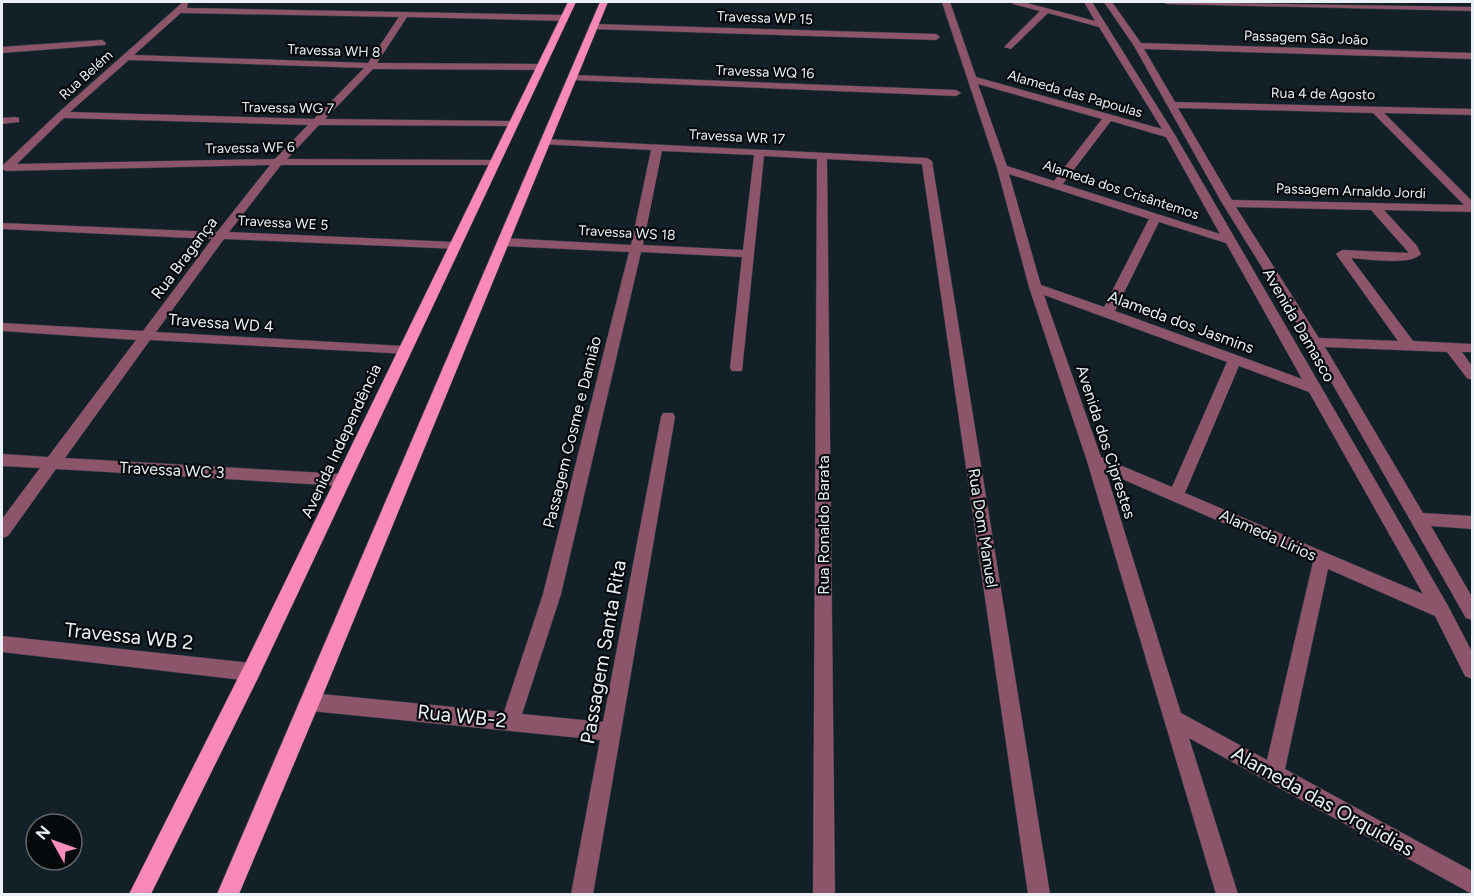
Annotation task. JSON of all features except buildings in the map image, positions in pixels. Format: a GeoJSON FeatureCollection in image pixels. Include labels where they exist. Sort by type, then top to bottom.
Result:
{"type":"FeatureCollection","features":[{"type":"Feature","properties":{"kind":"main road","name":"Avenida Independência"},"geometry":{"type":"LineString","coordinates":[[140,894],[251,672],[572,2]]}},
{"type":"Feature","properties":{"kind":"main road"},"geometry":{"type":"LineString","coordinates":[[228,894],[311,702],[604,2]]}},
{"type":"Feature","properties":{"kind":"street","name":"Rua Belém"},"geometry":{"type":"LineString","coordinates":[[5,169],[126,57],[190,2]]}},
{"type":"Feature","properties":{"kind":"street","name":"Avenida dos Ciprestes"},"geometry":{"type":"LineString","coordinates":[[946,2],[1002,168],[1035,287],[1095,460],[1227,894]]}},
{"type":"Feature","properties":{"kind":"street"},"geometry":{"type":"LineString","coordinates":[[1016,2],[1101,25]]}},
{"type":"Feature","properties":{"kind":"street","name":"Avenida Damasco"},"geometry":{"type":"LineString","coordinates":[[1088,2],[1170,135],[1473,670]]}},
{"type":"Feature","properties":{"kind":"street","name":"Avenida Damasco"},"geometry":{"type":"LineString","coordinates":[[1108,2],[1138,46],[1228,202],[1315,342],[1472,611]]}},
{"type":"Feature","properties":{"kind":"street"},"geometry":{"type":"LineString","coordinates":[[1167,2],[1473,9]]}},
{"type":"Feature","properties":{"kind":"street"},"geometry":{"type":"LineString","coordinates":[[179,10],[564,18]]}},
{"type":"Feature","properties":{"kind":"street"},"geometry":{"type":"LineString","coordinates":[[1008,47],[1046,10]]}},
{"type":"Feature","properties":{"kind":"street","name":"Rua Bragança"},"geometry":{"type":"LineString","coordinates":[[2,531],[221,235],[278,162],[371,66],[404,15]]}},
{"type":"Feature","properties":{"kind":"street","name":"Travessa WP 15"},"geometry":{"type":"LineString","coordinates":[[593,27],[936,37]]}},
{"type":"Feature","properties":{"kind":"street"},"geometry":{"type":"LineString","coordinates":[[2,50],[102,43]]}},
{"type":"Feature","properties":{"kind":"street","name":"Passagem São João"},"geometry":{"type":"LineString","coordinates":[[1138,46],[1473,56]]}},
{"type":"Feature","properties":{"kind":"street","name":"Travessa WH 8"},"geometry":{"type":"LineString","coordinates":[[126,57],[371,66],[540,67]]}},
{"type":"Feature","properties":{"kind":"street","name":"Travessa WQ 16"},"geometry":{"type":"LineString","coordinates":[[573,78],[956,93]]}},
{"type":"Feature","properties":{"kind":"street","name":"Alameda das Papoulas"},"geometry":{"type":"LineString","coordinates":[[972,79],[1170,135]]}},
{"type":"Feature","properties":{"kind":"street","name":"Rua 4 de Agosto"},"geometry":{"type":"LineString","coordinates":[[1172,105],[1473,112]]}},
{"type":"Feature","properties":{"kind":"street"},"geometry":{"type":"LineString","coordinates":[[1375,109],[1473,208]]}},
{"type":"Feature","properties":{"kind":"street","name":"Travessa WG 7"},"geometry":{"type":"LineString","coordinates":[[62,115],[315,122],[513,124]]}},
{"type":"Feature","properties":{"kind":"street"},"geometry":{"type":"LineString","coordinates":[[1057,184],[1109,117]]}},
{"type":"Feature","properties":{"kind":"street"},"geometry":{"type":"LineString","coordinates":[[2,121],[15,120]]}},
{"type":"Feature","properties":{"kind":"street","name":"Travessa WR 17"},"geometry":{"type":"LineString","coordinates":[[545,142],[927,160]]}},
{"type":"Feature","properties":{"kind":"street","name":"Passagem Cosme e Damião"},"geometry":{"type":"LineString","coordinates":[[510,721],[552,594],[636,248],[657,148]]}},
{"type":"Feature","properties":{"kind":"street"},"geometry":{"type":"LineString","coordinates":[[737,368],[759,153]]}},
{"type":"Feature","properties":{"kind":"street","name":"Rua Ronaldo Barata"},"geometry":{"type":"LineString","coordinates":[[822,156],[824,894]]}},
{"type":"Feature","properties":{"kind":"street","name":"Rua Dom Manuel"},"geometry":{"type":"LineString","coordinates":[[927,160],[1039,894]]}},
{"type":"Feature","properties":{"kind":"street","name":"Travessa WF 6"},"geometry":{"type":"LineString","coordinates":[[5,169],[278,162],[494,163]]}},
{"type":"Feature","properties":{"kind":"street","name":"Alameda dos Crisântemos"},"geometry":{"type":"LineString","coordinates":[[1002,168],[1231,241]]}},
{"type":"Feature","properties":{"kind":"street","name":"Passagem Arnaldo Jordi"},"geometry":{"type":"LineString","coordinates":[[1228,202],[1473,208]]}},
{"type":"Feature","properties":{"kind":"street"},"geometry":{"type":"LineString","coordinates":[[1374,206],[1415,254],[1410,257],[1342,254],[1408,344]]}},
{"type":"Feature","properties":{"kind":"street"},"geometry":{"type":"LineString","coordinates":[[1108,312],[1156,217]]}},
{"type":"Feature","properties":{"kind":"street","name":"Travessa WE 5"},"geometry":{"type":"LineString","coordinates":[[2,226],[455,246]]}},
{"type":"Feature","properties":{"kind":"street","name":"Travessa WS 18"},"geometry":{"type":"LineString","coordinates":[[504,242],[749,254]]}},
{"type":"Feature","properties":{"kind":"street","name":"Alameda dos Jasmins"},"geometry":{"type":"LineString","coordinates":[[1035,287],[1315,389]]}},
{"type":"Feature","properties":{"kind":"street","name":"Travessa WD 4"},"geometry":{"type":"LineString","coordinates":[[2,327],[403,351]]}},
{"type":"Feature","properties":{"kind":"street"},"geometry":{"type":"LineString","coordinates":[[1315,342],[1473,348]]}},
{"type":"Feature","properties":{"kind":"street"},"geometry":{"type":"LineString","coordinates":[[1450,346],[1473,375]]}},
{"type":"Feature","properties":{"kind":"street"},"geometry":{"type":"LineString","coordinates":[[1176,495],[1235,359]]}},
{"type":"Feature","properties":{"kind":"street","name":"Passagem Santa Rita"},"geometry":{"type":"LineString","coordinates":[[582,894],[668,417]]}},
{"type":"Feature","properties":{"kind":"street","name":"Travessa WC 3"},"geometry":{"type":"LineString","coordinates":[[2,460],[343,480]]}},
{"type":"Feature","properties":{"kind":"street","name":"Alameda Lírios"},"geometry":{"type":"LineString","coordinates":[[1095,460],[1441,610]]}},
{"type":"Feature","properties":{"kind":"street"},"geometry":{"type":"LineString","coordinates":[[1418,519],[1473,522]]}},
{"type":"Feature","properties":{"kind":"street"},"geometry":{"type":"LineString","coordinates":[[1274,774],[1322,558]]}},
{"type":"Feature","properties":{"kind":"street","name":"Travessa WB 2"},"geometry":{"type":"LineString","coordinates":[[2,644],[251,672]]}},
{"type":"Feature","properties":{"kind":"street","name":"Rua WB-2"},"geometry":{"type":"LineString","coordinates":[[311,702],[612,732]]}},
{"type":"Feature","properties":{"kind":"street","name":"Alameda das Orquidias"},"geometry":{"type":"LineString","coordinates":[[1174,719],[1473,883]]}}]}
